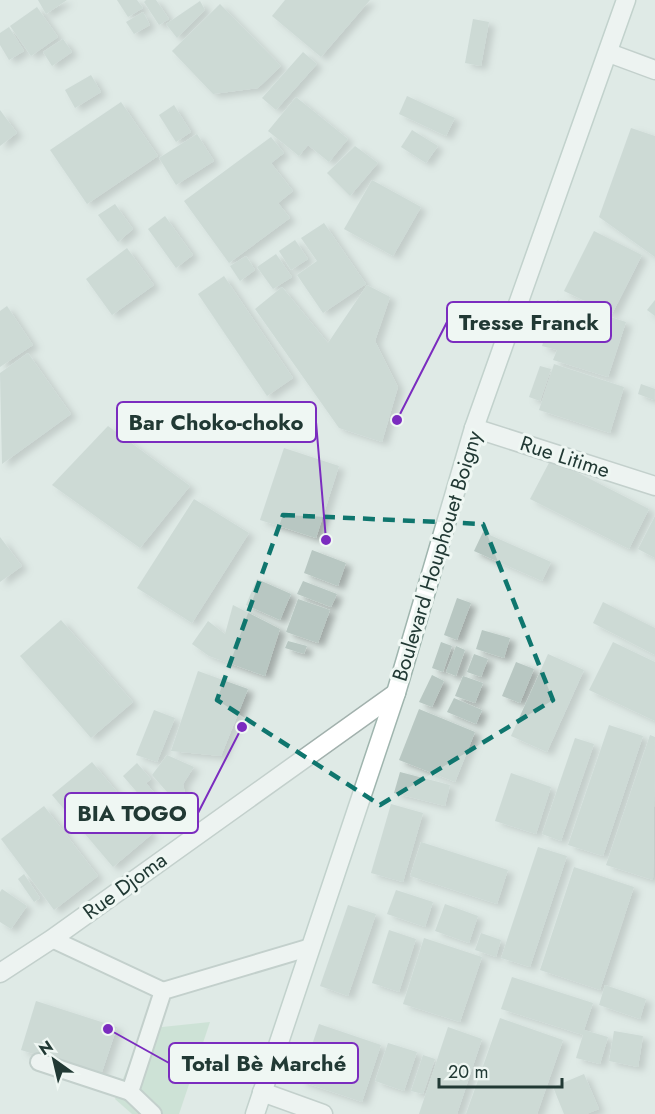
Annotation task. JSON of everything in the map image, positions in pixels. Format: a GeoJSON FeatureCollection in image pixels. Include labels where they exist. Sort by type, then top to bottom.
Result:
{"type":"FeatureCollection","features":[{"type":"Feature","properties":{"kind":"street","name":"Boulevard Houphouet Boigny"},"geometry":{"type":"LineString","coordinates":[[255,1114],[396,693],[474,428],[626,0]]}},
{"type":"Feature","properties":{"kind":"street"},"geometry":{"type":"LineString","coordinates":[[609,53],[655,70]]}},
{"type":"Feature","properties":{"kind":"street","name":"Rue Litime"},"geometry":{"type":"LineString","coordinates":[[474,428],[655,486]]}},
{"type":"Feature","properties":{"kind":"street","name":"Rue Djoma"},"geometry":{"type":"LineString","coordinates":[[0,973],[52,939],[396,693]]}},
{"type":"Feature","properties":{"kind":"street"},"geometry":{"type":"LineString","coordinates":[[262,1092],[323,1114]]}},
{"type":"Feature","properties":{"kind":"lane"},"geometry":{"type":"LineString","coordinates":[[52,939],[164,991],[311,947]]}},
{"type":"Feature","properties":{"kind":"lane"},"geometry":{"type":"LineString","coordinates":[[130,1092],[164,991]]}},
{"type":"Feature","properties":{"kind":"lane"},"geometry":{"type":"LineString","coordinates":[[39,1062],[130,1092],[153,1114]]}},
{"type":"Feature","properties":{"kind":"highlighted area"},"geometry":{"type":"Polygon","coordinates":[[[283,515],[483,524],[553,700],[380,805],[217,700],[283,515]]]}},
{"type":"Feature","properties":{"kind":"green space"},"geometry":{"type":"Polygon","coordinates":[[[210,1022],[179,1114],[132,1114],[115,1099],[143,1029],[210,1022]]]}},
{"type":"Feature","properties":{"kind":"building"},"geometry":{"type":"Polygon","coordinates":[[[38,0],[67,0],[46,14],[38,0]]]}},
{"type":"Feature","properties":{"kind":"building"},"geometry":{"type":"Polygon","coordinates":[[[117,0],[137,0],[143,8],[128,17],[117,0]]]}},
{"type":"Feature","properties":{"kind":"building"},"geometry":{"type":"Polygon","coordinates":[[[156,0],[169,19],[159,25],[144,2],[156,0]]]}},
{"type":"Feature","properties":{"kind":"building"},"geometry":{"type":"Polygon","coordinates":[[[285,0],[370,0],[321,57],[272,16],[285,0]]]}},
{"type":"Feature","properties":{"kind":"building"},"geometry":{"type":"Polygon","coordinates":[[[200,1],[205,10],[177,38],[166,24],[200,1]]]}},
{"type":"Feature","properties":{"kind":"building"},"geometry":{"type":"Polygon","coordinates":[[[220,4],[281,66],[258,88],[213,94],[172,51],[220,4]]]}},
{"type":"Feature","properties":{"kind":"building"},"geometry":{"type":"Polygon","coordinates":[[[37,7],[58,37],[31,56],[10,26],[37,7]]]}},
{"type":"Feature","properties":{"kind":"building"},"geometry":{"type":"Polygon","coordinates":[[[143,12],[150,25],[134,34],[126,22],[143,12]]]}},
{"type":"Feature","properties":{"kind":"building"},"geometry":{"type":"Polygon","coordinates":[[[473,19],[489,22],[481,66],[465,63],[473,19]]]}},
{"type":"Feature","properties":{"kind":"building"},"geometry":{"type":"Polygon","coordinates":[[[9,27],[24,51],[9,60],[0,45],[0,33],[9,27]]]}},
{"type":"Feature","properties":{"kind":"building"},"geometry":{"type":"Polygon","coordinates":[[[63,39],[72,52],[52,66],[43,52],[63,39]]]}},
{"type":"Feature","properties":{"kind":"building"},"geometry":{"type":"Polygon","coordinates":[[[303,52],[317,64],[276,110],[262,98],[303,52]]]}},
{"type":"Feature","properties":{"kind":"building"},"geometry":{"type":"Polygon","coordinates":[[[91,75],[101,92],[75,108],[65,90],[91,75]]]}},
{"type":"Feature","properties":{"kind":"building"},"geometry":{"type":"Polygon","coordinates":[[[407,96],[455,118],[446,136],[399,114],[407,96]]]}},
{"type":"Feature","properties":{"kind":"building"},"geometry":{"type":"Polygon","coordinates":[[[296,97],[348,139],[329,162],[308,145],[299,156],[268,131],[296,97]]]}},
{"type":"Feature","properties":{"kind":"building"},"geometry":{"type":"Polygon","coordinates":[[[121,102],[158,156],[87,204],[50,150],[121,102]]]}},
{"type":"Feature","properties":{"kind":"building"},"geometry":{"type":"Polygon","coordinates":[[[174,105],[191,132],[176,142],[159,115],[174,105]]]}},
{"type":"Feature","properties":{"kind":"building"},"geometry":{"type":"Polygon","coordinates":[[[0,110],[17,133],[0,146],[0,110]]]}},
{"type":"Feature","properties":{"kind":"building"},"geometry":{"type":"Polygon","coordinates":[[[631,128],[655,136],[655,257],[599,217],[631,128]]]}},
{"type":"Feature","properties":{"kind":"building"},"geometry":{"type":"Polygon","coordinates":[[[412,130],[438,146],[426,163],[401,147],[412,130]]]}},
{"type":"Feature","properties":{"kind":"building"},"geometry":{"type":"Polygon","coordinates":[[[197,134],[214,161],[176,185],[159,158],[197,134]]]}},
{"type":"Feature","properties":{"kind":"building"},"geometry":{"type":"Polygon","coordinates":[[[271,137],[284,153],[271,163],[293,191],[278,203],[290,218],[229,263],[184,201],[271,137]]]}},
{"type":"Feature","properties":{"kind":"building"},"geometry":{"type":"Polygon","coordinates":[[[355,146],[378,163],[350,196],[327,173],[355,146]]]}},
{"type":"Feature","properties":{"kind":"building"},"geometry":{"type":"Polygon","coordinates":[[[372,180],[421,207],[393,256],[344,229],[372,180]]]}},
{"type":"Feature","properties":{"kind":"building"},"geometry":{"type":"Polygon","coordinates":[[[115,204],[133,229],[118,242],[98,215],[115,204]]]}},
{"type":"Feature","properties":{"kind":"building"},"geometry":{"type":"Polygon","coordinates":[[[165,216],[193,255],[176,268],[148,229],[165,216]]]}},
{"type":"Feature","properties":{"kind":"building"},"geometry":{"type":"Polygon","coordinates":[[[324,223],[366,284],[323,313],[297,275],[317,261],[301,238],[324,223]]]}},
{"type":"Feature","properties":{"kind":"building"},"geometry":{"type":"Polygon","coordinates":[[[594,231],[642,255],[612,314],[564,291],[594,231]]]}},
{"type":"Feature","properties":{"kind":"building"},"geometry":{"type":"Polygon","coordinates":[[[295,240],[308,259],[291,270],[279,251],[295,240]]]}},
{"type":"Feature","properties":{"kind":"building"},"geometry":{"type":"Polygon","coordinates":[[[127,248],[154,285],[112,315],[86,279],[127,248]]]}},
{"type":"Feature","properties":{"kind":"building"},"geometry":{"type":"Polygon","coordinates":[[[276,254],[292,277],[273,289],[257,267],[276,254]]]}},
{"type":"Feature","properties":{"kind":"building"},"geometry":{"type":"Polygon","coordinates":[[[246,256],[255,270],[240,281],[230,266],[246,256]]]}},
{"type":"Feature","properties":{"kind":"building"},"geometry":{"type":"Polygon","coordinates":[[[224,276],[293,378],[267,396],[198,294],[224,276]]]}},
{"type":"Feature","properties":{"kind":"building"},"geometry":{"type":"Polygon","coordinates":[[[367,285],[390,297],[375,341],[398,387],[382,442],[339,428],[255,309],[282,287],[328,343],[367,285]]]}},
{"type":"Feature","properties":{"kind":"building"},"geometry":{"type":"Polygon","coordinates":[[[557,300],[626,322],[608,377],[553,360],[557,350],[542,346],[557,300]]]}},
{"type":"Feature","properties":{"kind":"building"},"geometry":{"type":"Polygon","coordinates":[[[655,300],[655,316],[647,310],[655,300]]]}},
{"type":"Feature","properties":{"kind":"building"},"geometry":{"type":"Polygon","coordinates":[[[7,306],[33,345],[0,367],[0,311],[7,306]]]}},
{"type":"Feature","properties":{"kind":"building"},"geometry":{"type":"Polygon","coordinates":[[[28,353],[71,414],[2,464],[0,373],[28,353]]]}},
{"type":"Feature","properties":{"kind":"building"},"geometry":{"type":"Polygon","coordinates":[[[554,364],[624,387],[610,433],[539,410],[554,364]]]}},
{"type":"Feature","properties":{"kind":"building"},"geometry":{"type":"Polygon","coordinates":[[[540,366],[551,369],[540,401],[529,397],[540,366]]]}},
{"type":"Feature","properties":{"kind":"building"},"geometry":{"type":"Polygon","coordinates":[[[641,384],[655,389],[654,400],[638,394],[641,384]]]}},
{"type":"Feature","properties":{"kind":"building"},"geometry":{"type":"Polygon","coordinates":[[[108,426],[190,486],[140,548],[52,485],[108,426]]]}},
{"type":"Feature","properties":{"kind":"building"},"geometry":{"type":"Polygon","coordinates":[[[284,448],[339,466],[316,538],[260,520],[284,448]]]}},
{"type":"Feature","properties":{"kind":"building"},"geometry":{"type":"Polygon","coordinates":[[[551,459],[649,509],[629,549],[530,499],[551,459]]]}},
{"type":"Feature","properties":{"kind":"building"},"geometry":{"type":"Polygon","coordinates":[[[194,499],[249,533],[192,623],[137,588],[194,499]]]}},
{"type":"Feature","properties":{"kind":"building"},"geometry":{"type":"Polygon","coordinates":[[[655,516],[655,558],[638,549],[655,516]]]}},
{"type":"Feature","properties":{"kind":"building"},"geometry":{"type":"Polygon","coordinates":[[[483,532],[551,562],[542,581],[474,551],[483,532]]]}},
{"type":"Feature","properties":{"kind":"building"},"geometry":{"type":"Polygon","coordinates":[[[0,537],[22,566],[0,582],[0,537]]]}},
{"type":"Feature","properties":{"kind":"building"},"geometry":{"type":"Polygon","coordinates":[[[312,550],[346,563],[338,586],[304,573],[312,550]]]}},
{"type":"Feature","properties":{"kind":"building"},"geometry":{"type":"Polygon","coordinates":[[[257,579],[291,594],[280,620],[246,605],[257,579]]]}},
{"type":"Feature","properties":{"kind":"building"},"geometry":{"type":"Polygon","coordinates":[[[303,581],[337,594],[331,607],[297,594],[303,581]]]}},
{"type":"Feature","properties":{"kind":"building"},"geometry":{"type":"Polygon","coordinates":[[[457,598],[471,603],[457,640],[444,635],[457,598]]]}},
{"type":"Feature","properties":{"kind":"building"},"geometry":{"type":"Polygon","coordinates":[[[298,599],[330,610],[318,643],[286,632],[298,599]]]}},
{"type":"Feature","properties":{"kind":"building"},"geometry":{"type":"Polygon","coordinates":[[[603,602],[655,628],[655,655],[593,623],[603,602]]]}},
{"type":"Feature","properties":{"kind":"building"},"geometry":{"type":"Polygon","coordinates":[[[233,605],[280,629],[265,676],[209,656],[192,644],[208,621],[225,634],[233,605]]]}},
{"type":"Feature","properties":{"kind":"building"},"geometry":{"type":"Polygon","coordinates":[[[61,620],[133,702],[91,738],[20,656],[61,620]]]}},
{"type":"Feature","properties":{"kind":"building"},"geometry":{"type":"Polygon","coordinates":[[[482,630],[510,638],[504,658],[476,649],[482,630]]]}},
{"type":"Feature","properties":{"kind":"building"},"geometry":{"type":"Polygon","coordinates":[[[288,641],[307,646],[304,654],[285,648],[288,641]]]}},
{"type":"Feature","properties":{"kind":"building"},"geometry":{"type":"Polygon","coordinates":[[[441,642],[452,646],[443,672],[432,668],[441,642]]]}},
{"type":"Feature","properties":{"kind":"building"},"geometry":{"type":"Polygon","coordinates":[[[613,642],[655,662],[655,721],[589,690],[613,642]]]}},
{"type":"Feature","properties":{"kind":"building"},"geometry":{"type":"Polygon","coordinates":[[[456,646],[465,650],[456,676],[446,672],[456,646]]]}},
{"type":"Feature","properties":{"kind":"building"},"geometry":{"type":"Polygon","coordinates":[[[474,654],[488,659],[481,677],[467,672],[474,654]]]}},
{"type":"Feature","properties":{"kind":"building"},"geometry":{"type":"Polygon","coordinates":[[[548,654],[584,670],[547,752],[511,736],[548,654]]]}},
{"type":"Feature","properties":{"kind":"building"},"geometry":{"type":"Polygon","coordinates":[[[516,662],[534,669],[520,703],[502,696],[516,662]]]}},
{"type":"Feature","properties":{"kind":"building"},"geometry":{"type":"Polygon","coordinates":[[[198,671],[248,689],[221,756],[171,751],[198,671]]]}},
{"type":"Feature","properties":{"kind":"building"},"geometry":{"type":"Polygon","coordinates":[[[432,675],[444,681],[432,707],[419,702],[432,675]]]}},
{"type":"Feature","properties":{"kind":"building"},"geometry":{"type":"Polygon","coordinates":[[[463,676],[483,683],[475,703],[455,696],[463,676]]]}},
{"type":"Feature","properties":{"kind":"building"},"geometry":{"type":"Polygon","coordinates":[[[454,698],[482,710],[476,724],[447,712],[454,698]]]}},
{"type":"Feature","properties":{"kind":"building"},"geometry":{"type":"Polygon","coordinates":[[[419,709],[475,732],[455,782],[399,760],[419,709]]]}},
{"type":"Feature","properties":{"kind":"building"},"geometry":{"type":"Polygon","coordinates":[[[154,710],[175,718],[157,762],[136,755],[154,710]]]}},
{"type":"Feature","properties":{"kind":"building"},"geometry":{"type":"Polygon","coordinates":[[[609,725],[643,736],[603,856],[568,845],[609,725]]]}},
{"type":"Feature","properties":{"kind":"building"},"geometry":{"type":"Polygon","coordinates":[[[650,735],[655,737],[653,880],[606,865],[650,735]]]}},
{"type":"Feature","properties":{"kind":"building"},"geometry":{"type":"Polygon","coordinates":[[[575,738],[594,744],[561,841],[542,834],[575,738]]]}},
{"type":"Feature","properties":{"kind":"building"},"geometry":{"type":"Polygon","coordinates":[[[167,755],[194,767],[183,784],[186,798],[175,801],[152,775],[167,755]]]}},
{"type":"Feature","properties":{"kind":"building"},"geometry":{"type":"Polygon","coordinates":[[[92,762],[152,834],[113,867],[52,795],[92,762]]]}},
{"type":"Feature","properties":{"kind":"building"},"geometry":{"type":"Polygon","coordinates":[[[137,763],[151,779],[146,783],[169,811],[160,819],[123,776],[137,763]]]}},
{"type":"Feature","properties":{"kind":"building"},"geometry":{"type":"Polygon","coordinates":[[[400,772],[450,785],[445,806],[394,793],[400,772]]]}},
{"type":"Feature","properties":{"kind":"building"},"geometry":{"type":"Polygon","coordinates":[[[511,773],[551,787],[536,834],[495,821],[511,773]]]}},
{"type":"Feature","properties":{"kind":"building"},"geometry":{"type":"Polygon","coordinates":[[[391,804],[423,813],[403,882],[371,873],[391,804]]]}},
{"type":"Feature","properties":{"kind":"building"},"geometry":{"type":"Polygon","coordinates":[[[44,806],[98,876],[54,910],[1,839],[44,806]]]}},
{"type":"Feature","properties":{"kind":"building"},"geometry":{"type":"Polygon","coordinates":[[[421,842],[508,870],[497,904],[410,876],[421,842]]]}},
{"type":"Feature","properties":{"kind":"building"},"geometry":{"type":"Polygon","coordinates":[[[538,847],[567,856],[530,967],[501,958],[538,847]]]}},
{"type":"Feature","properties":{"kind":"building"},"geometry":{"type":"Polygon","coordinates":[[[574,867],[634,887],[600,990],[540,970],[574,867]]]}},
{"type":"Feature","properties":{"kind":"building"},"geometry":{"type":"Polygon","coordinates":[[[24,874],[40,898],[34,902],[18,879],[24,874]]]}},
{"type":"Feature","properties":{"kind":"building"},"geometry":{"type":"Polygon","coordinates":[[[2,889],[27,906],[11,929],[0,922],[0,892],[2,889]]]}},
{"type":"Feature","properties":{"kind":"building"},"geometry":{"type":"Polygon","coordinates":[[[396,890],[433,902],[425,927],[387,914],[396,890]]]}},
{"type":"Feature","properties":{"kind":"building"},"geometry":{"type":"Polygon","coordinates":[[[445,904],[478,916],[469,943],[435,931],[445,904]]]}},
{"type":"Feature","properties":{"kind":"building"},"geometry":{"type":"Polygon","coordinates":[[[348,905],[376,914],[348,996],[320,986],[348,905]]]}},
{"type":"Feature","properties":{"kind":"building"},"geometry":{"type":"Polygon","coordinates":[[[389,930],[416,939],[399,992],[372,983],[389,930]]]}},
{"type":"Feature","properties":{"kind":"building"},"geometry":{"type":"Polygon","coordinates":[[[481,933],[501,940],[496,957],[475,950],[481,933]]]}},
{"type":"Feature","properties":{"kind":"building"},"geometry":{"type":"Polygon","coordinates":[[[424,938],[482,957],[460,1022],[403,1004],[424,938]]]}},
{"type":"Feature","properties":{"kind":"building"},"geometry":{"type":"Polygon","coordinates":[[[512,977],[593,1003],[584,1030],[608,1037],[600,1064],[576,1058],[583,1035],[501,1009],[512,977]]]}},
{"type":"Feature","properties":{"kind":"building"},"geometry":{"type":"Polygon","coordinates":[[[605,985],[646,999],[640,1019],[599,1005],[605,985]]]}},
{"type":"Feature","properties":{"kind":"building"},"geometry":{"type":"Polygon","coordinates":[[[36,1001],[117,1027],[101,1075],[21,1050],[36,1001]]]}},
{"type":"Feature","properties":{"kind":"building"},"geometry":{"type":"Polygon","coordinates":[[[500,1018],[563,1040],[537,1114],[466,1114],[500,1018]]]}},
{"type":"Feature","properties":{"kind":"building"},"geometry":{"type":"Polygon","coordinates":[[[319,1024],[381,1045],[362,1102],[300,1081],[319,1024]]]}},
{"type":"Feature","properties":{"kind":"building"},"geometry":{"type":"Polygon","coordinates":[[[448,1027],[482,1039],[457,1114],[419,1114],[448,1027]]]}},
{"type":"Feature","properties":{"kind":"building"},"geometry":{"type":"Polygon","coordinates":[[[614,1031],[643,1036],[638,1067],[609,1061],[614,1031]]]}},
{"type":"Feature","properties":{"kind":"building"},"geometry":{"type":"Polygon","coordinates":[[[388,1043],[417,1052],[404,1091],[375,1081],[388,1043]]]}},
{"type":"Feature","properties":{"kind":"building"},"geometry":{"type":"Polygon","coordinates":[[[423,1055],[435,1059],[423,1094],[411,1091],[423,1055]]]}},
{"type":"Feature","properties":{"kind":"building"},"geometry":{"type":"Polygon","coordinates":[[[584,1074],[599,1109],[586,1114],[564,1114],[553,1087],[584,1074]]]}},
{"type":"Feature","properties":{"kind":"place","name":"Tresse Franck"},"geometry":{"type":"Point","coordinates":[397,420]}},
{"type":"Feature","properties":{"kind":"place","name":"Bar Choko-choko"},"geometry":{"type":"Point","coordinates":[326,540]}},
{"type":"Feature","properties":{"kind":"place","name":"BIA TOGO"},"geometry":{"type":"Point","coordinates":[242,727]}},
{"type":"Feature","properties":{"kind":"place","name":"Total Bè Marché"},"geometry":{"type":"Point","coordinates":[108,1029]}}]}
